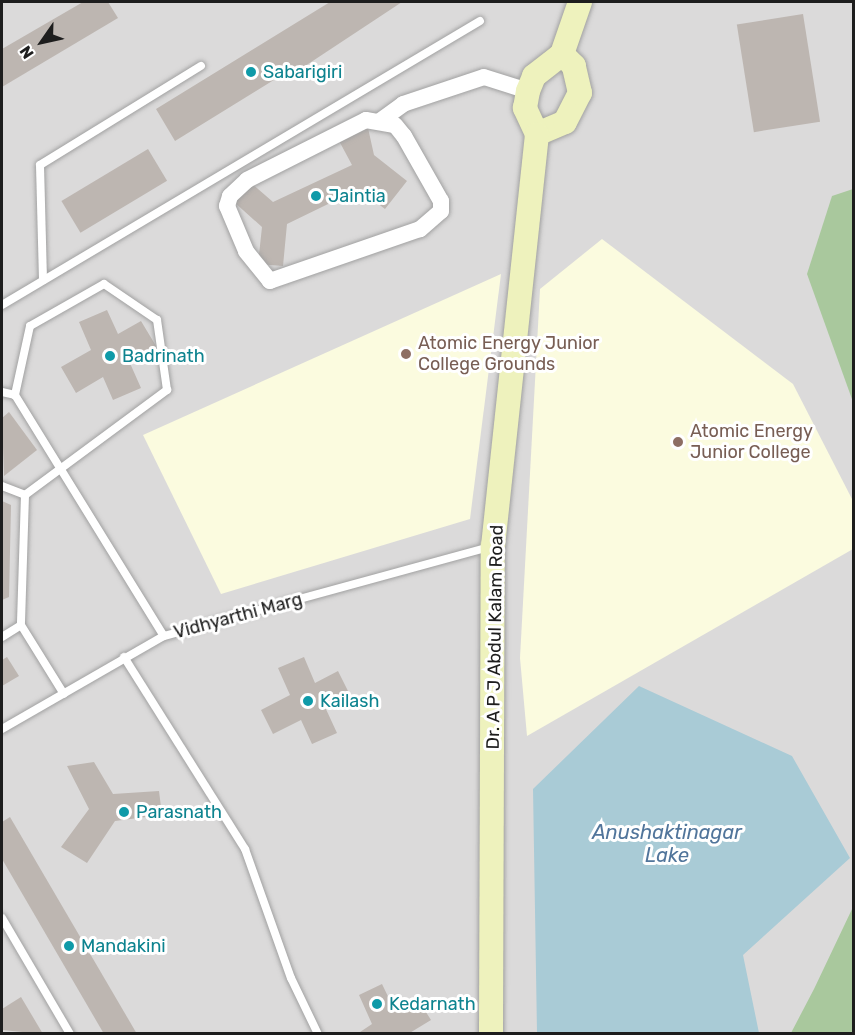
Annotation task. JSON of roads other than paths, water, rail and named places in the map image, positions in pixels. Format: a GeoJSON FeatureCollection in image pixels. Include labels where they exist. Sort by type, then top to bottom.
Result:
{"type":"FeatureCollection","features":[{"type":"Feature","properties":{"kind":"street"},"geometry":{"type":"LineString","coordinates":[[562,54],[574,66],[580,93],[565,122],[537,134],[525,108],[528,91],[534,76],[562,54],[580,2]]}},
{"type":"Feature","properties":{"kind":"street"},"geometry":{"type":"LineString","coordinates":[[380,121],[404,136],[441,201],[441,211],[420,229],[282,279],[270,281],[260,274],[227,206],[237,186],[366,120],[380,121],[403,104],[484,77],[528,91]]}},
{"type":"Feature","properties":{"kind":"street","name":"Dr. A P J Abdul Kalam Road"},"geometry":{"type":"LineString","coordinates":[[491,1034],[493,546],[537,134]]}},
{"type":"Feature","properties":{"kind":"lane"},"geometry":{"type":"LineString","coordinates":[[2,305],[480,21]]}},
{"type":"Feature","properties":{"kind":"lane"},"geometry":{"type":"LineString","coordinates":[[43,280],[40,165],[201,66]]}},
{"type":"Feature","properties":{"kind":"lane"},"geometry":{"type":"LineString","coordinates":[[64,694],[21,626],[25,495],[59,467],[167,390],[157,320],[104,284],[30,326],[15,395],[59,467],[164,636]]}},
{"type":"Feature","properties":{"kind":"lane"},"geometry":{"type":"LineString","coordinates":[[2,392],[15,395]]}},
{"type":"Feature","properties":{"kind":"lane"},"geometry":{"type":"LineString","coordinates":[[2,486],[25,495]]}},
{"type":"Feature","properties":{"kind":"lane","name":"Vidhyarthi Marg"},"geometry":{"type":"LineString","coordinates":[[2,729],[123,657],[164,636],[493,546]]}},
{"type":"Feature","properties":{"kind":"lane"},"geometry":{"type":"LineString","coordinates":[[2,637],[21,626]]}},
{"type":"Feature","properties":{"kind":"lane"},"geometry":{"type":"LineString","coordinates":[[123,657],[245,849],[291,978],[318,1034]]}},
{"type":"Feature","properties":{"kind":"lane"},"geometry":{"type":"LineString","coordinates":[[2,918],[70,1034]]}},
{"type":"Feature","properties":{"kind":"water","name":"Anushaktinagar Lake"},"geometry":{"type":"Polygon","coordinates":[[[639,686],[792,756],[850,858],[743,955],[759,1033],[537,1033],[533,789],[639,686]]]}},
{"type":"Feature","properties":{"kind":"place","name":"Sabarigiri"},"geometry":{"type":"Point","coordinates":[251,72]}},
{"type":"Feature","properties":{"kind":"place","name":"Jaintia"},"geometry":{"type":"Point","coordinates":[316,196]}},
{"type":"Feature","properties":{"kind":"place","name":"Atomic Energy Junior College Grounds"},"geometry":{"type":"Point","coordinates":[406,354]}},
{"type":"Feature","properties":{"kind":"place","name":"Badrinath"},"geometry":{"type":"Point","coordinates":[110,356]}},
{"type":"Feature","properties":{"kind":"place","name":"Atomic Energy Junior College"},"geometry":{"type":"Point","coordinates":[678,442]}},
{"type":"Feature","properties":{"kind":"place","name":"Kailash"},"geometry":{"type":"Point","coordinates":[308,701]}},
{"type":"Feature","properties":{"kind":"place","name":"Parasnath"},"geometry":{"type":"Point","coordinates":[124,812]}},
{"type":"Feature","properties":{"kind":"place","name":"Mandakini"},"geometry":{"type":"Point","coordinates":[69,946]}},
{"type":"Feature","properties":{"kind":"place","name":"Kedarnath"},"geometry":{"type":"Point","coordinates":[377,1004]}}]}
